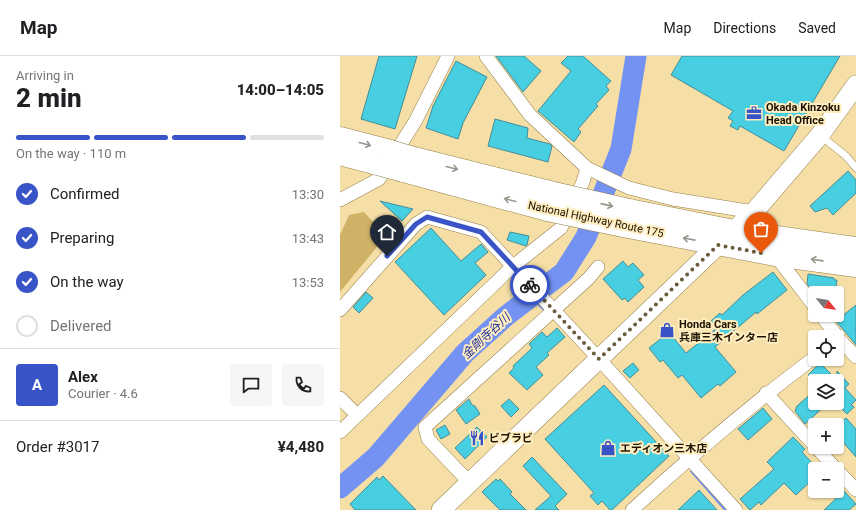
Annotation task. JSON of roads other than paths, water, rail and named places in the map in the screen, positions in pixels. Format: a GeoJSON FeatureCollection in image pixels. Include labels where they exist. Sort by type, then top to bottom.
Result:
{"type":"FeatureCollection","features":[{"type":"Feature","properties":{"kind":"highway","name":"National Highway Route 175"},"geometry":{"type":"LineString","coordinates":[[340,138],[384,158],[408,165],[553,202],[626,218],[718,245],[775,255],[856,266]]}},
{"type":"Feature","properties":{"kind":"highway","name":"National Highway Route 175"},"geometry":{"type":"LineString","coordinates":[[340,154],[384,158]]}},
{"type":"Feature","properties":{"kind":"highway","name":"National Highway Route 175"},"geometry":{"type":"LineString","coordinates":[[626,218],[734,230],[856,248]]}},
{"type":"Feature","properties":{"kind":"street"},"geometry":{"type":"LineString","coordinates":[[340,200],[379,179],[416,120],[448,56]]}},
{"type":"Feature","properties":{"kind":"street"},"geometry":{"type":"LineString","coordinates":[[486,56],[530,115],[587,168],[629,188],[673,199],[754,212]]}},
{"type":"Feature","properties":{"kind":"street"},"geometry":{"type":"LineString","coordinates":[[441,510],[754,212],[820,136],[856,86]]}},
{"type":"Feature","properties":{"kind":"street"},"geometry":{"type":"LineString","coordinates":[[340,432],[512,267],[561,228],[583,182],[587,168]]}},
{"type":"Feature","properties":{"kind":"street"},"geometry":{"type":"LineString","coordinates":[[340,310],[416,224],[427,217],[481,232],[736,510]]}},
{"type":"Feature","properties":{"kind":"street"},"geometry":{"type":"LineString","coordinates":[[775,255],[808,298]]}},
{"type":"Feature","properties":{"kind":"street"},"geometry":{"type":"LineString","coordinates":[[469,482],[428,439],[425,427],[550,307],[588,278],[598,267]]}},
{"type":"Feature","properties":{"kind":"street"},"geometry":{"type":"LineString","coordinates":[[844,345],[856,357]]}},
{"type":"Feature","properties":{"kind":"street"},"geometry":{"type":"LineString","coordinates":[[632,510],[689,458],[766,393],[808,362]]}},
{"type":"Feature","properties":{"kind":"street"},"geometry":{"type":"LineString","coordinates":[[766,393],[808,439]]}},
{"type":"Feature","properties":{"kind":"street"},"geometry":{"type":"LineString","coordinates":[[340,398],[357,415]]}},
{"type":"Feature","properties":{"kind":"street"},"geometry":{"type":"LineString","coordinates":[[822,454],[830,462]]}},
{"type":"Feature","properties":{"kind":"street"},"geometry":{"type":"LineString","coordinates":[[844,477],[856,490]]}},
{"type":"Feature","properties":{"kind":"lane"},"geometry":{"type":"LineString","coordinates":[[820,136],[846,156],[856,168]]}},
{"type":"Feature","properties":{"kind":"waterway","name":"金剛寺谷川"},"geometry":{"type":"LineString","coordinates":[[340,488],[376,457],[465,353],[506,316],[564,272],[586,237],[621,149],[636,56]]}},
{"type":"Feature","properties":{"kind":"waterway"},"geometry":{"type":"LineString","coordinates":[[531,296],[547,312]]}},
{"type":"Feature","properties":{"kind":"waterway"},"geometry":{"type":"LineString","coordinates":[[692,471],[726,510]]}},
{"type":"Feature","properties":{"kind":"place","name":"Okada Kinzoku Head Office"},"geometry":{"type":"Point","coordinates":[754,113]}},
{"type":"Feature","properties":{"kind":"place","name":"Honda Cars 兵庫三木インター店"},"geometry":{"type":"Point","coordinates":[667,330]}},
{"type":"Feature","properties":{"kind":"place","name":"ビブラビ"},"geometry":{"type":"Point","coordinates":[477,438]}},
{"type":"Feature","properties":{"kind":"place","name":"エディオン三木店"},"geometry":{"type":"Point","coordinates":[608,448]}}]}
